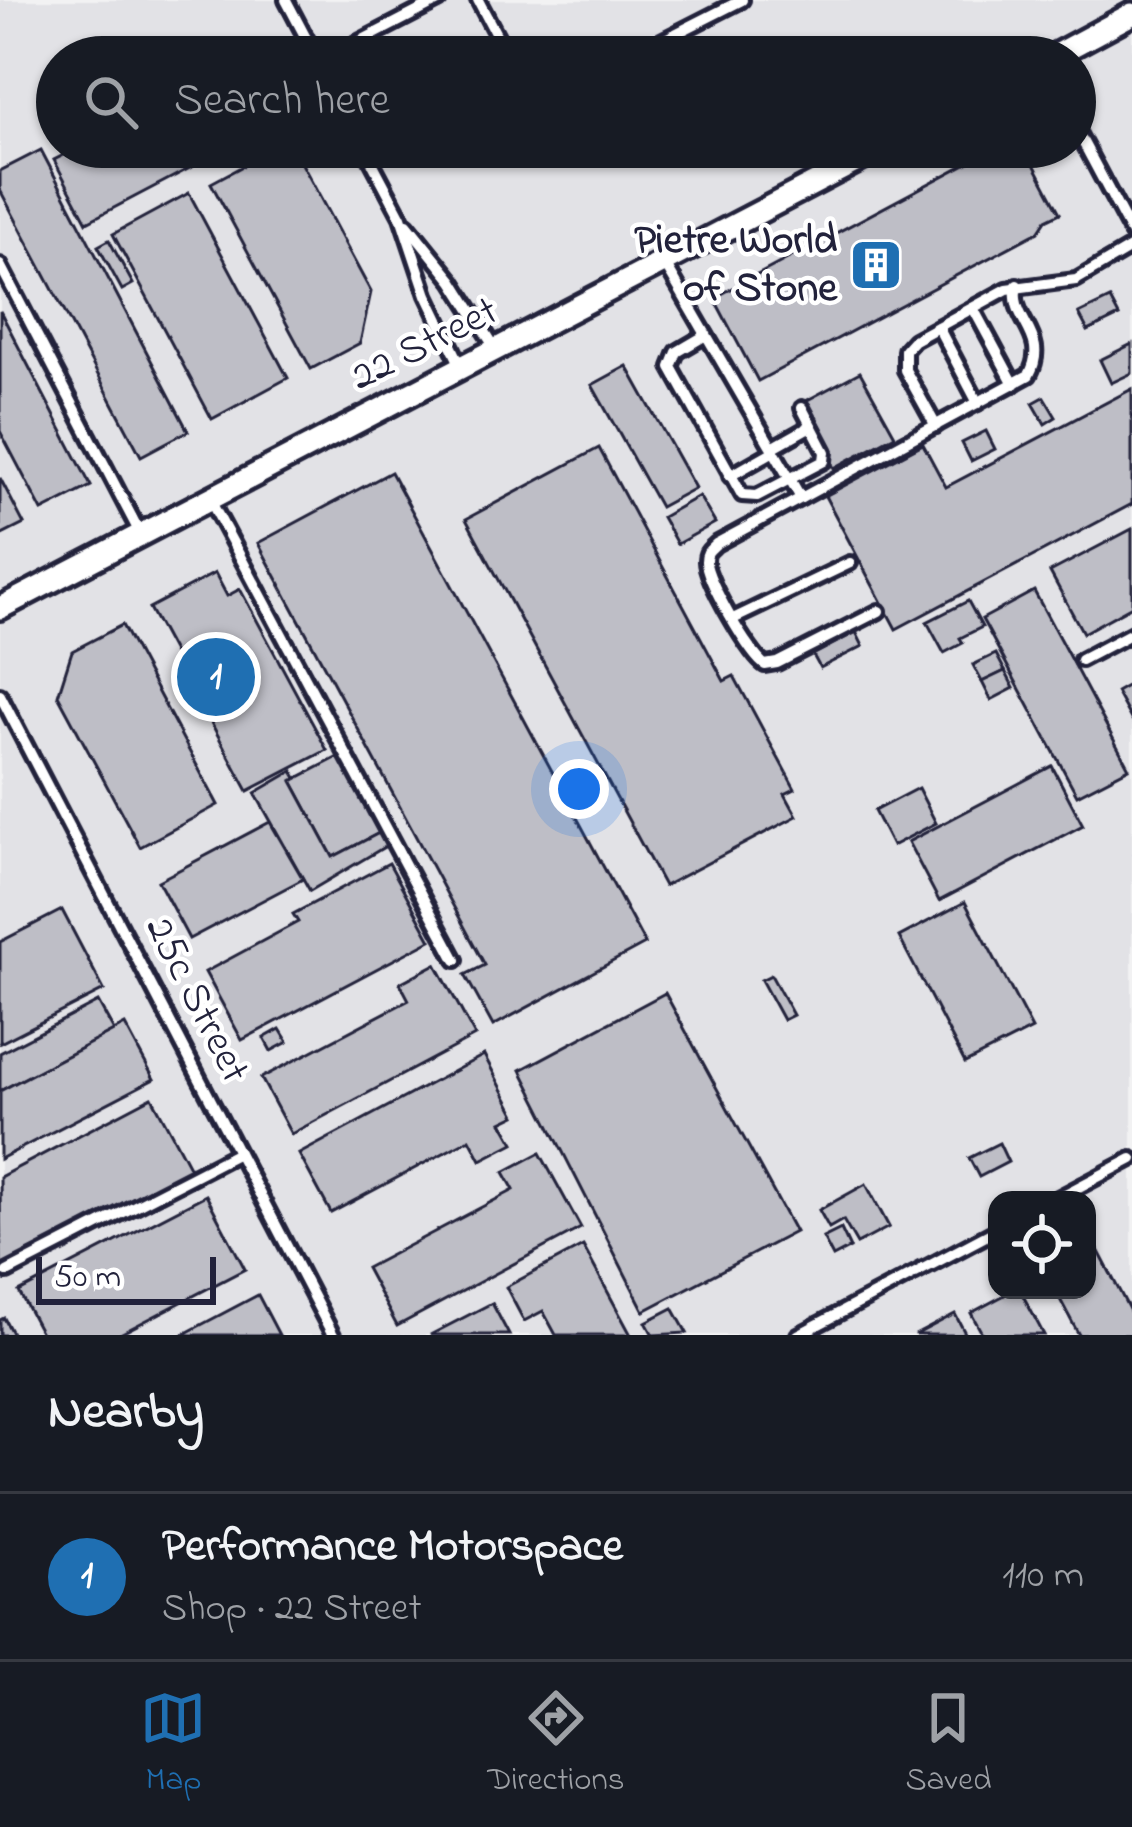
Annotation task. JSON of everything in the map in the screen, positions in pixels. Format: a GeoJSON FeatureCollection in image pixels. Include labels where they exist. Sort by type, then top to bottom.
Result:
{"type":"FeatureCollection","features":[{"type":"Feature","properties":{"kind":"street"},"geometry":{"type":"LineString","coordinates":[[1091,36],[1132,14]]}},
{"type":"Feature","properties":{"kind":"street","name":"22 Street"},"geometry":{"type":"LineString","coordinates":[[0,608],[845,168]]}},
{"type":"Feature","properties":{"kind":"lane"},"geometry":{"type":"LineString","coordinates":[[286,0],[305,36]]}},
{"type":"Feature","properties":{"kind":"lane"},"geometry":{"type":"LineString","coordinates":[[371,36],[440,0]]}},
{"type":"Feature","properties":{"kind":"lane"},"geometry":{"type":"LineString","coordinates":[[478,0],[497,36]]}},
{"type":"Feature","properties":{"kind":"lane"},"geometry":{"type":"LineString","coordinates":[[671,36],[742,0]]}},
{"type":"Feature","properties":{"kind":"lane"},"geometry":{"type":"LineString","coordinates":[[1096,166],[1132,234]]}},
{"type":"Feature","properties":{"kind":"lane"},"geometry":{"type":"LineString","coordinates":[[375,168],[401,217],[427,295],[462,369]]}},
{"type":"Feature","properties":{"kind":"lane"},"geometry":{"type":"LineString","coordinates":[[401,217],[453,281],[497,351]]}},
{"type":"Feature","properties":{"kind":"lane"},"geometry":{"type":"LineString","coordinates":[[936,426],[905,370],[908,345],[1017,285],[1076,280],[1132,247]]}},
{"type":"Feature","properties":{"kind":"lane"},"geometry":{"type":"LineString","coordinates":[[665,264],[801,498]]}},
{"type":"Feature","properties":{"kind":"lane"},"geometry":{"type":"LineString","coordinates":[[0,265],[141,535]]}},
{"type":"Feature","properties":{"kind":"lane"},"geometry":{"type":"LineString","coordinates":[[879,610],[771,665],[753,657],[706,568],[710,548],[1033,371],[1037,352],[1014,299],[1017,285]]}},
{"type":"Feature","properties":{"kind":"lane"},"geometry":{"type":"LineString","coordinates":[[973,308],[1014,384]]}},
{"type":"Feature","properties":{"kind":"lane"},"geometry":{"type":"LineString","coordinates":[[938,327],[978,404]]}},
{"type":"Feature","properties":{"kind":"lane"},"geometry":{"type":"LineString","coordinates":[[706,335],[677,352],[670,367],[742,495],[752,498],[826,458],[802,408]]}},
{"type":"Feature","properties":{"kind":"lane"},"geometry":{"type":"LineString","coordinates":[[730,476],[811,426]]}},
{"type":"Feature","properties":{"kind":"lane"},"geometry":{"type":"LineString","coordinates":[[210,500],[455,960]]}},
{"type":"Feature","properties":{"kind":"lane"},"geometry":{"type":"LineString","coordinates":[[733,619],[850,562]]}},
{"type":"Feature","properties":{"kind":"lane"},"geometry":{"type":"LineString","coordinates":[[1082,660],[1132,633]]}},
{"type":"Feature","properties":{"kind":"lane","name":"25c Street"},"geometry":{"type":"LineString","coordinates":[[0,695],[333,1335]]}},
{"type":"Feature","properties":{"kind":"lane"},"geometry":{"type":"LineString","coordinates":[[7,1272],[238,1154]]}},
{"type":"Feature","properties":{"kind":"lane"},"geometry":{"type":"LineString","coordinates":[[1071,1191],[1132,1159]]}},
{"type":"Feature","properties":{"kind":"lane"},"geometry":{"type":"LineString","coordinates":[[798,1335],[988,1235]]}},
{"type":"Feature","properties":{"kind":"shaded area"},"geometry":{"type":"Polygon","coordinates":[[[0,0],[1132,0],[1132,1335],[0,1335],[0,0]]]}},
{"type":"Feature","properties":{"kind":"building"},"geometry":{"type":"Polygon","coordinates":[[[36,153],[36,168],[50,168],[188,431],[141,456],[0,190],[0,171],[36,153]]]}},
{"type":"Feature","properties":{"kind":"building"},"geometry":{"type":"Polygon","coordinates":[[[58,168],[190,168],[87,222],[58,168]]]}},
{"type":"Feature","properties":{"kind":"building"},"geometry":{"type":"Polygon","coordinates":[[[239,168],[304,168],[371,292],[360,343],[311,369],[211,183],[239,168]]]}},
{"type":"Feature","properties":{"kind":"building","name":"Pietre World of Stone"},"geometry":{"type":"Polygon","coordinates":[[[958,168],[1036,168],[1060,213],[1046,220],[1038,232],[758,381],[714,298],[958,168]]]}},
{"type":"Feature","properties":{"kind":"building"},"geometry":{"type":"Polygon","coordinates":[[[189,193],[288,378],[212,419],[113,234],[189,193]]]}},
{"type":"Feature","properties":{"kind":"building"},"geometry":{"type":"Polygon","coordinates":[[[109,240],[133,284],[122,290],[98,246],[109,240]]]}},
{"type":"Feature","properties":{"kind":"building"},"geometry":{"type":"Polygon","coordinates":[[[1110,299],[1119,316],[1088,331],[1079,314],[1110,299]]]}},
{"type":"Feature","properties":{"kind":"building"},"geometry":{"type":"Polygon","coordinates":[[[0,311],[91,486],[42,511],[0,431],[0,311]]]}},
{"type":"Feature","properties":{"kind":"building"},"geometry":{"type":"Polygon","coordinates":[[[1132,344],[1132,373],[1111,383],[1100,360],[1132,344]]]}},
{"type":"Feature","properties":{"kind":"building"},"geometry":{"type":"Polygon","coordinates":[[[627,366],[695,488],[660,507],[592,385],[627,366]]]}},
{"type":"Feature","properties":{"kind":"building"},"geometry":{"type":"Polygon","coordinates":[[[860,372],[895,435],[834,468],[800,404],[860,372]]]}},
{"type":"Feature","properties":{"kind":"building"},"geometry":{"type":"Polygon","coordinates":[[[1132,389],[1132,504],[896,629],[825,496],[923,444],[946,487],[1132,389]]]}},
{"type":"Feature","properties":{"kind":"building"},"geometry":{"type":"Polygon","coordinates":[[[1044,397],[1056,417],[1045,424],[1033,403],[1044,397]]]}},
{"type":"Feature","properties":{"kind":"building"},"geometry":{"type":"Polygon","coordinates":[[[986,431],[995,449],[971,461],[962,443],[986,431]]]}},
{"type":"Feature","properties":{"kind":"building"},"geometry":{"type":"Polygon","coordinates":[[[599,448],[724,681],[734,676],[795,789],[785,794],[797,816],[664,886],[466,519],[599,448]]]}},
{"type":"Feature","properties":{"kind":"building"},"geometry":{"type":"Polygon","coordinates":[[[391,472],[645,944],[493,1026],[465,975],[485,965],[258,543],[391,472]]]}},
{"type":"Feature","properties":{"kind":"building"},"geometry":{"type":"Polygon","coordinates":[[[0,478],[24,524],[0,536],[0,478]]]}},
{"type":"Feature","properties":{"kind":"building"},"geometry":{"type":"Polygon","coordinates":[[[699,496],[715,523],[677,544],[662,517],[699,496]]]}},
{"type":"Feature","properties":{"kind":"building"},"geometry":{"type":"Polygon","coordinates":[[[1132,529],[1132,606],[1083,633],[1050,572],[1132,529]]]}},
{"type":"Feature","properties":{"kind":"building"},"geometry":{"type":"Polygon","coordinates":[[[215,573],[227,596],[240,589],[327,750],[248,791],[149,608],[215,573]]]}},
{"type":"Feature","properties":{"kind":"building"},"geometry":{"type":"Polygon","coordinates":[[[1034,591],[1129,768],[1077,795],[982,619],[1034,591]]]}},
{"type":"Feature","properties":{"kind":"building"},"geometry":{"type":"Polygon","coordinates":[[[968,601],[982,627],[944,653],[927,622],[968,601]]]}},
{"type":"Feature","properties":{"kind":"building"},"geometry":{"type":"Polygon","coordinates":[[[122,625],[218,805],[140,847],[58,695],[72,651],[122,625]]]}},
{"type":"Feature","properties":{"kind":"building"},"geometry":{"type":"Polygon","coordinates":[[[856,632],[863,646],[820,668],[813,655],[856,632]]]}},
{"type":"Feature","properties":{"kind":"building"},"geometry":{"type":"Polygon","coordinates":[[[996,654],[1005,671],[982,682],[973,665],[996,654]]]}},
{"type":"Feature","properties":{"kind":"building"},"geometry":{"type":"Polygon","coordinates":[[[1005,671],[1014,688],[991,700],[982,682],[1005,671]]]}},
{"type":"Feature","properties":{"kind":"building"},"geometry":{"type":"Polygon","coordinates":[[[1132,683],[1132,721],[1116,692],[1132,683]]]}},
{"type":"Feature","properties":{"kind":"building"},"geometry":{"type":"Polygon","coordinates":[[[342,755],[383,831],[333,857],[292,781],[342,755]]]}},
{"type":"Feature","properties":{"kind":"building"},"geometry":{"type":"Polygon","coordinates":[[[1052,766],[1083,825],[939,901],[908,842],[1052,766]]]}},
{"type":"Feature","properties":{"kind":"building"},"geometry":{"type":"Polygon","coordinates":[[[293,771],[297,778],[292,781],[333,857],[383,831],[391,843],[310,891],[255,793],[293,771]]]}},
{"type":"Feature","properties":{"kind":"building"},"geometry":{"type":"Polygon","coordinates":[[[918,788],[936,823],[892,846],[874,811],[918,788]]]}},
{"type":"Feature","properties":{"kind":"building"},"geometry":{"type":"Polygon","coordinates":[[[270,822],[303,879],[189,939],[158,881],[270,822]]]}},
{"type":"Feature","properties":{"kind":"building"},"geometry":{"type":"Polygon","coordinates":[[[389,863],[431,940],[242,1040],[205,972],[298,922],[293,914],[389,863]]]}},
{"type":"Feature","properties":{"kind":"building"},"geometry":{"type":"Polygon","coordinates":[[[965,902],[1032,1029],[965,1063],[899,937],[965,902]]]}},
{"type":"Feature","properties":{"kind":"building"},"geometry":{"type":"Polygon","coordinates":[[[62,910],[104,990],[0,1043],[0,942],[62,910]]]}},
{"type":"Feature","properties":{"kind":"building"},"geometry":{"type":"Polygon","coordinates":[[[436,964],[475,1036],[291,1134],[261,1078],[409,1000],[400,983],[436,964]]]}},
{"type":"Feature","properties":{"kind":"building"},"geometry":{"type":"Polygon","coordinates":[[[771,975],[793,1015],[783,1020],[761,980],[771,975]]]}},
{"type":"Feature","properties":{"kind":"building"},"geometry":{"type":"Polygon","coordinates":[[[665,993],[795,1232],[644,1311],[521,1070],[665,993]]]}},
{"type":"Feature","properties":{"kind":"building"},"geometry":{"type":"Polygon","coordinates":[[[98,1002],[114,1031],[0,1091],[0,1053],[98,1002]]]}},
{"type":"Feature","properties":{"kind":"building"},"geometry":{"type":"Polygon","coordinates":[[[125,1025],[154,1079],[0,1159],[0,1091],[125,1025]]]}},
{"type":"Feature","properties":{"kind":"building"},"geometry":{"type":"Polygon","coordinates":[[[280,1029],[288,1042],[271,1051],[264,1038],[280,1029]]]}},
{"type":"Feature","properties":{"kind":"building"},"geometry":{"type":"Polygon","coordinates":[[[484,1055],[516,1115],[502,1122],[514,1143],[481,1160],[470,1139],[331,1213],[299,1154],[484,1055]]]}},
{"type":"Feature","properties":{"kind":"building"},"geometry":{"type":"Polygon","coordinates":[[[152,1097],[191,1170],[1,1269],[0,1177],[152,1097]]]}},
{"type":"Feature","properties":{"kind":"building"},"geometry":{"type":"Polygon","coordinates":[[[999,1143],[1008,1162],[979,1177],[969,1158],[999,1143]]]}},
{"type":"Feature","properties":{"kind":"building"},"geometry":{"type":"Polygon","coordinates":[[[540,1153],[581,1228],[397,1326],[366,1268],[514,1190],[504,1172],[540,1153]]]}},
{"type":"Feature","properties":{"kind":"building"},"geometry":{"type":"Polygon","coordinates":[[[866,1184],[889,1227],[857,1244],[843,1220],[829,1228],[819,1210],[866,1184]]]}},
{"type":"Feature","properties":{"kind":"building"},"geometry":{"type":"Polygon","coordinates":[[[206,1195],[245,1269],[118,1335],[42,1335],[19,1292],[206,1195]]]}},
{"type":"Feature","properties":{"kind":"building"},"geometry":{"type":"Polygon","coordinates":[[[841,1229],[850,1248],[833,1257],[823,1238],[841,1229]]]}},
{"type":"Feature","properties":{"kind":"building"},"geometry":{"type":"Polygon","coordinates":[[[583,1246],[631,1335],[556,1335],[543,1311],[524,1321],[506,1287],[583,1246]]]}},
{"type":"Feature","properties":{"kind":"building"},"geometry":{"type":"Polygon","coordinates":[[[1096,1246],[1132,1315],[1132,1335],[1079,1335],[1060,1299],[1096,1299],[1096,1246]]]}},
{"type":"Feature","properties":{"kind":"building"},"geometry":{"type":"Polygon","coordinates":[[[258,1295],[279,1335],[182,1335],[258,1295]]]}},
{"type":"Feature","properties":{"kind":"building"},"geometry":{"type":"Polygon","coordinates":[[[997,1299],[1025,1299],[1044,1335],[983,1335],[971,1313],[997,1299]]]}},
{"type":"Feature","properties":{"kind":"building"},"geometry":{"type":"Polygon","coordinates":[[[492,1303],[509,1335],[430,1335],[492,1303]]]}},
{"type":"Feature","properties":{"kind":"building"},"geometry":{"type":"Polygon","coordinates":[[[673,1308],[687,1333],[653,1335],[646,1322],[673,1308]]]}},
{"type":"Feature","properties":{"kind":"building"},"geometry":{"type":"Polygon","coordinates":[[[955,1314],[966,1335],[915,1335],[955,1314]]]}},
{"type":"Feature","properties":{"kind":"building"},"geometry":{"type":"Polygon","coordinates":[[[4,1318],[13,1335],[0,1335],[4,1318]]]}},
{"type":"Feature","properties":{"kind":"place","name":"Pietre World of Stone"},"geometry":{"type":"Point","coordinates":[876,265]}},
{"type":"Feature","properties":{"kind":"place","name":"Performance Motorspace"},"geometry":{"type":"Point","coordinates":[216,677]}}]}
